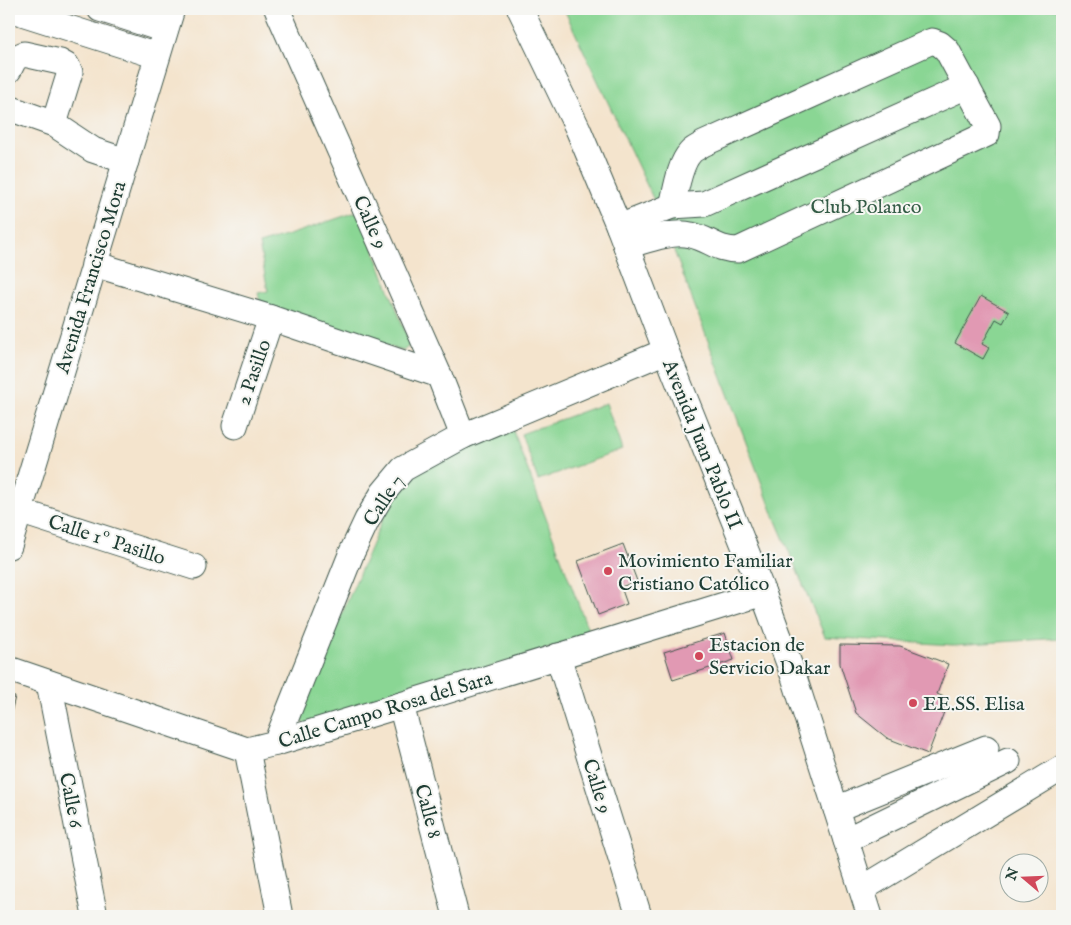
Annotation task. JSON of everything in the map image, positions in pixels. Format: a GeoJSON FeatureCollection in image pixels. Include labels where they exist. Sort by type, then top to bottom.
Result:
{"type":"FeatureCollection","features":[{"type":"Feature","properties":{"kind":"street"},"geometry":{"type":"LineString","coordinates":[[100,9],[169,19]]}},
{"type":"Feature","properties":{"kind":"street","name":"Calle 9"},"geometry":{"type":"LineString","coordinates":[[278,9],[439,375],[463,436]]}},
{"type":"Feature","properties":{"kind":"street","name":"Avenida Juan Pablo II"},"geometry":{"type":"LineString","coordinates":[[520,9],[578,130],[763,593],[794,677],[870,916]]}},
{"type":"Feature","properties":{"kind":"street"},"geometry":{"type":"LineString","coordinates":[[17,10],[157,56]]}},
{"type":"Feature","properties":{"kind":"street","name":"Avenida Francisco Mora"},"geometry":{"type":"LineString","coordinates":[[9,546],[169,19]]}},
{"type":"Feature","properties":{"kind":"street"},"geometry":{"type":"LineString","coordinates":[[622,237],[690,234],[721,248],[738,250],[987,134],[988,126],[947,50],[940,44],[932,41],[703,144],[691,152],[686,159],[672,206]]}},
{"type":"Feature","properties":{"kind":"street"},"geometry":{"type":"LineString","coordinates":[[9,70],[15,58],[24,54],[60,62],[67,66],[70,72],[54,124]]}},
{"type":"Feature","properties":{"kind":"street"},"geometry":{"type":"LineString","coordinates":[[622,237],[672,206],[704,204],[967,86]]}},
{"type":"Feature","properties":{"kind":"street"},"geometry":{"type":"LineString","coordinates":[[9,108],[54,124],[93,150],[126,161]]}},
{"type":"Feature","properties":{"kind":"street"},"geometry":{"type":"LineString","coordinates":[[94,264],[272,318],[439,375]]}},
{"type":"Feature","properties":{"kind":"street","name":"2 Pasillo"},"geometry":{"type":"LineString","coordinates":[[235,426],[272,318]]}},
{"type":"Feature","properties":{"kind":"street","name":"Calle 7"},"geometry":{"type":"LineString","coordinates":[[276,743],[352,552],[379,500],[403,469],[463,436],[666,351]]}},
{"type":"Feature","properties":{"kind":"street","name":"Calle 1º Pasillo"},"geometry":{"type":"LineString","coordinates":[[19,511],[194,567]]}},
{"type":"Feature","properties":{"kind":"street","name":"Calle Campo Rosa del Sara"},"geometry":{"type":"LineString","coordinates":[[247,750],[401,705],[763,593]]}},
{"type":"Feature","properties":{"kind":"street","name":"Calle 9"},"geometry":{"type":"LineString","coordinates":[[558,656],[639,916]]}},
{"type":"Feature","properties":{"kind":"street"},"geometry":{"type":"LineString","coordinates":[[9,669],[247,750],[280,916]]}},
{"type":"Feature","properties":{"kind":"street","name":"Calle 6"},"geometry":{"type":"LineString","coordinates":[[49,683],[95,916]]}},
{"type":"Feature","properties":{"kind":"street","name":"Calle 8"},"geometry":{"type":"LineString","coordinates":[[401,705],[456,916]]}},
{"type":"Feature","properties":{"kind":"street"},"geometry":{"type":"LineString","coordinates":[[836,809],[986,748]]}},
{"type":"Feature","properties":{"kind":"street"},"geometry":{"type":"LineString","coordinates":[[846,840],[1008,761]]}},
{"type":"Feature","properties":{"kind":"street"},"geometry":{"type":"LineString","coordinates":[[862,889],[1062,768]]}},
{"type":"Feature","properties":{"kind":"green space","name":"Club Polanco"},"geometry":{"type":"Polygon","coordinates":[[[564,9],[1062,9],[1062,638],[953,645],[825,637],[774,516],[659,211],[564,9]]]}},
{"type":"Feature","properties":{"kind":"green space"},"geometry":{"type":"Polygon","coordinates":[[[359,211],[408,339],[409,346],[403,351],[261,306],[258,293],[268,291],[259,244],[359,211]]]}},
{"type":"Feature","properties":{"kind":"green space"},"geometry":{"type":"Polygon","coordinates":[[[606,403],[622,450],[538,480],[521,434],[606,403]]]}},
{"type":"Feature","properties":{"kind":"green space"},"geometry":{"type":"Polygon","coordinates":[[[512,428],[590,635],[308,726],[300,720],[299,714],[390,502],[416,471],[512,428]]]}},
{"type":"Feature","properties":{"kind":"building"},"geometry":{"type":"Polygon","coordinates":[[[981,296],[1009,312],[1003,323],[996,319],[982,344],[989,348],[983,359],[955,343],[981,296]]]}},
{"type":"Feature","properties":{"kind":"building","name":"Movimiento Familiar Cristiano Católico"},"geometry":{"type":"Polygon","coordinates":[[[623,544],[637,581],[621,587],[627,604],[598,615],[578,561],[623,544]]]}},
{"type":"Feature","properties":{"kind":"building","name":"Estacion de Servicio Dakar"},"geometry":{"type":"Polygon","coordinates":[[[725,633],[734,660],[673,680],[664,652],[725,633]]]}},
{"type":"Feature","properties":{"kind":"building"},"geometry":{"type":"Polygon","coordinates":[[[840,645],[900,646],[948,664],[937,694],[949,699],[928,754],[887,738],[856,713],[840,664],[840,645]]]}},
{"type":"Feature","properties":{"kind":"building"},"geometry":{"type":"Polygon","coordinates":[[[9,695],[15,697],[11,713],[9,713],[9,695]]]}},
{"type":"Feature","properties":{"kind":"place","name":"Movimiento Familiar Cristiano Católico"},"geometry":{"type":"Point","coordinates":[608,571]}},
{"type":"Feature","properties":{"kind":"place","name":"Estacion de Servicio Dakar"},"geometry":{"type":"Point","coordinates":[699,656]}},
{"type":"Feature","properties":{"kind":"place","name":"EE.SS. Elisa"},"geometry":{"type":"Point","coordinates":[913,703]}}]}
